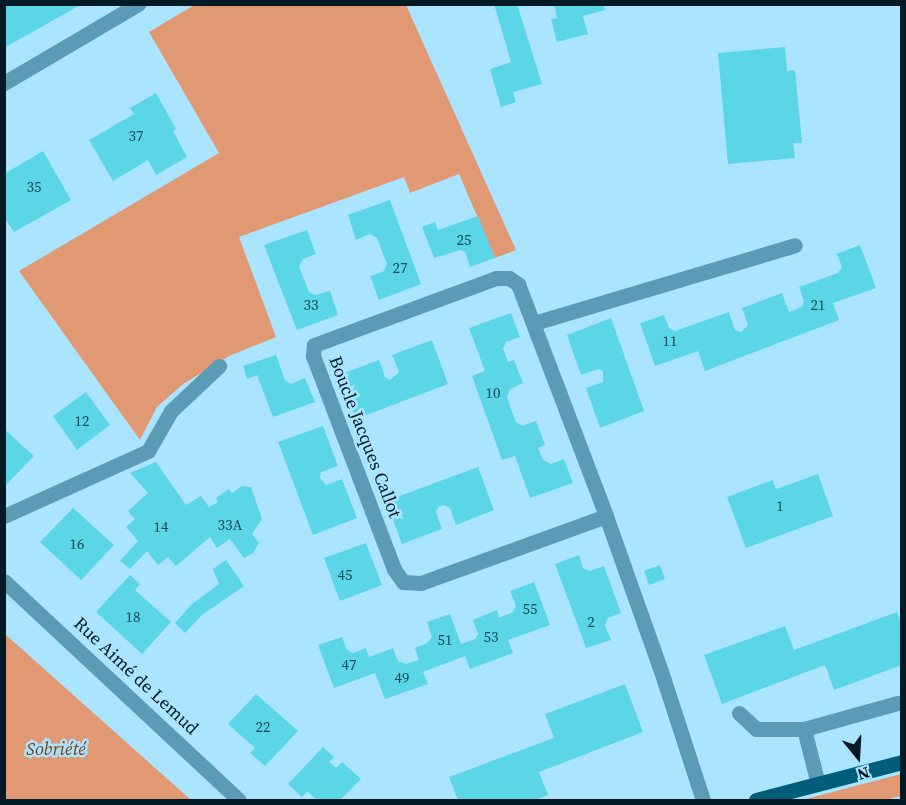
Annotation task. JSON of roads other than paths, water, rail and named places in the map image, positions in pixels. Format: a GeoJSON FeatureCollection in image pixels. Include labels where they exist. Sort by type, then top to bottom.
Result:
{"type":"FeatureCollection","features":[{"type":"Feature","properties":{"kind":"main road"},"geometry":{"type":"LineString","coordinates":[[756,801],[902,762]]}},
{"type":"Feature","properties":{"kind":"street"},"geometry":{"type":"LineString","coordinates":[[4,83],[138,4]]}},
{"type":"Feature","properties":{"kind":"street"},"geometry":{"type":"LineString","coordinates":[[534,323],[795,245]]}},
{"type":"Feature","properties":{"kind":"street","name":"Boucle Jacques Callot"},"geometry":{"type":"LineString","coordinates":[[606,516],[421,583],[403,582],[394,569],[313,357],[314,345],[496,278],[509,278],[518,284],[606,516],[679,723],[703,801]]}},
{"type":"Feature","properties":{"kind":"street"},"geometry":{"type":"LineString","coordinates":[[4,516],[148,451],[171,411],[219,366]]}},
{"type":"Feature","properties":{"kind":"street","name":"Rue Aimé de Lemud"},"geometry":{"type":"LineString","coordinates":[[4,581],[239,801]]}},
{"type":"Feature","properties":{"kind":"street"},"geometry":{"type":"LineString","coordinates":[[739,712],[756,729],[804,729],[897,703]]}},
{"type":"Feature","properties":{"kind":"street"},"geometry":{"type":"LineString","coordinates":[[804,729],[818,784]]}},
{"type":"Feature","properties":{"kind":"park label","name":"Sobriété"},"geometry":{"type":"Point","coordinates":[56,749]}}]}
